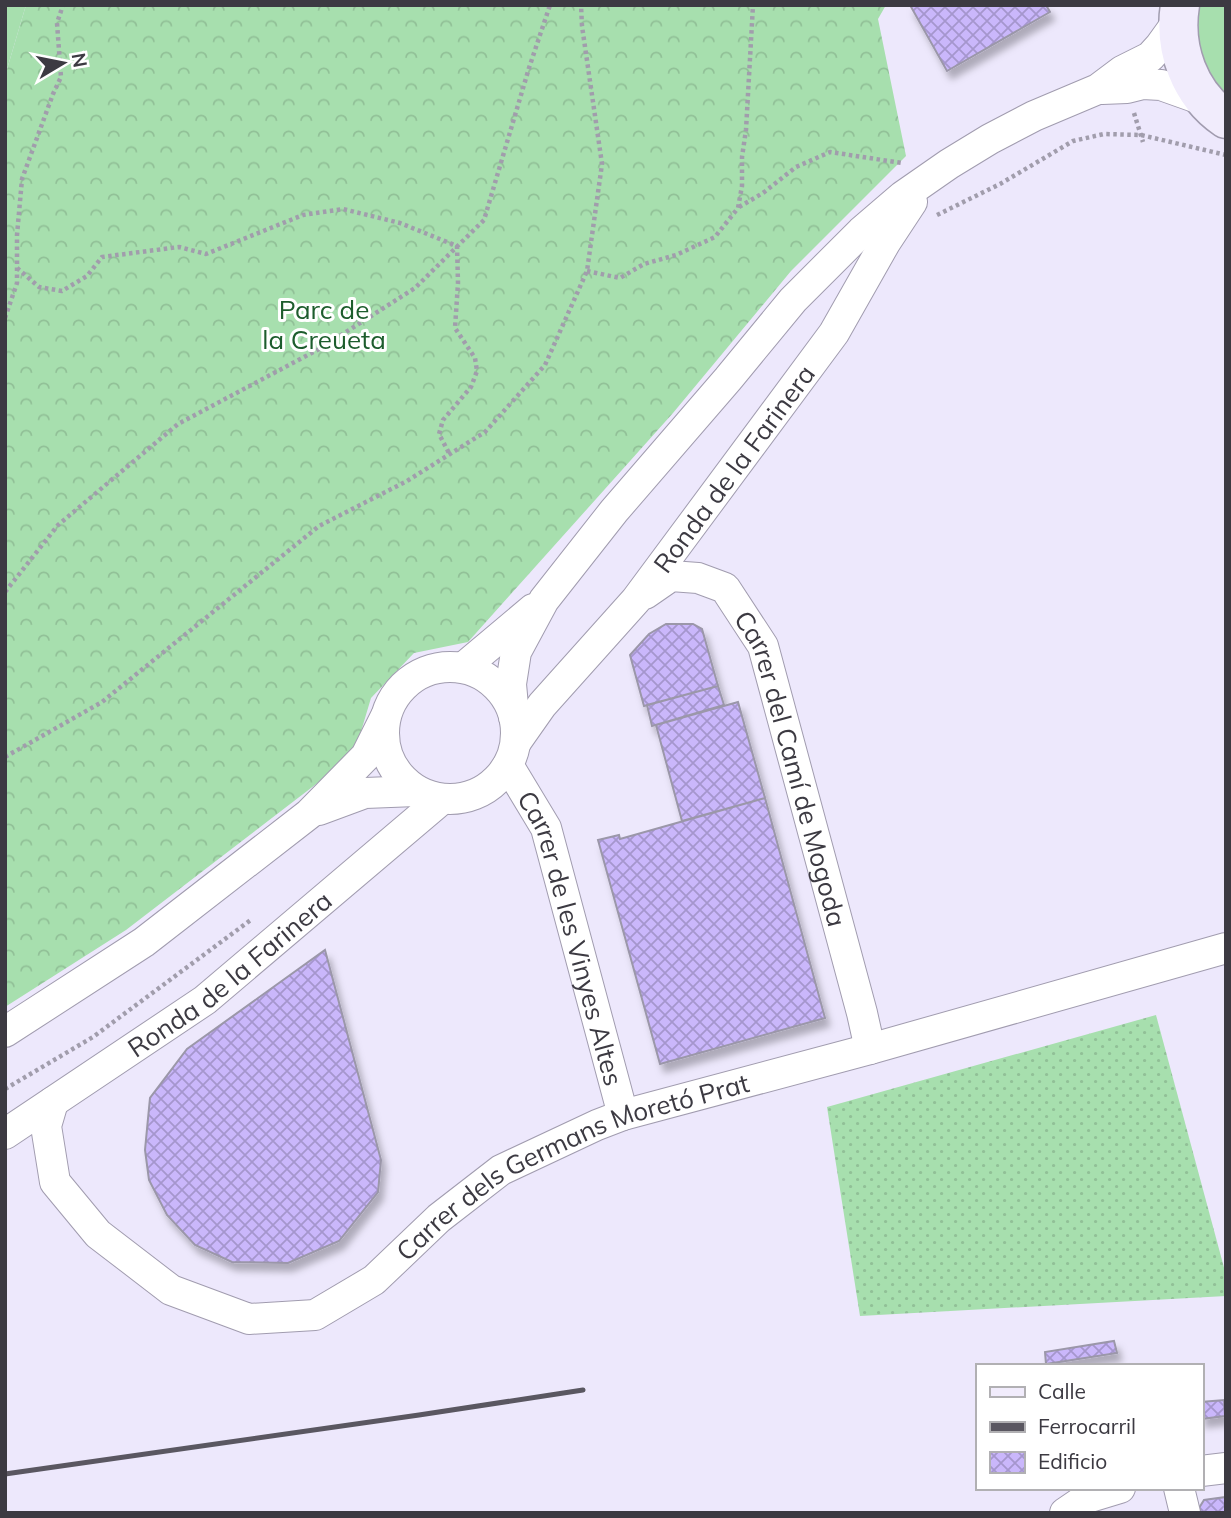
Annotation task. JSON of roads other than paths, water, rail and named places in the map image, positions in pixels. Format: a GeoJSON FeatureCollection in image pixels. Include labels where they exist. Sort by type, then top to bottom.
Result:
{"type":"FeatureCollection","features":[{"type":"Feature","properties":{"kind":"street"},"geometry":{"type":"LineString","coordinates":[[1098,89],[1122,71],[1150,57],[1160,46],[1179,13]]}},
{"type":"Feature","properties":{"kind":"street"},"geometry":{"type":"LineString","coordinates":[[1179,13],[1179,45],[1185,66],[1195,86],[1216,110]]}},
{"type":"Feature","properties":{"kind":"street"},"geometry":{"type":"LineString","coordinates":[[1098,89],[1127,88],[1143,84],[1161,85],[1216,110]]}},
{"type":"Feature","properties":{"kind":"street","name":"Ronda de la Farinera"},"geometry":{"type":"LineString","coordinates":[[513,741],[511,684],[516,652],[544,600],[614,511],[793,300],[861,232],[938,172],[990,139],[1034,116],[1098,89]]}},
{"type":"Feature","properties":{"kind":"street","name":"Ronda de la Farinera"},"geometry":{"type":"LineString","coordinates":[[513,741],[636,600],[834,333],[885,243],[938,172]]}},
{"type":"Feature","properties":{"kind":"street","name":"Carrer del Camí de Mogoda"},"geometry":{"type":"LineString","coordinates":[[636,600],[671,576],[698,578],[725,588],[763,646],[870,1049]]}},
{"type":"Feature","properties":{"kind":"street","name":"Ronda de la Farinera"},"geometry":{"type":"LineString","coordinates":[[464,667],[544,600]]}},
{"type":"Feature","properties":{"kind":"street"},"geometry":{"type":"LineString","coordinates":[[5,1032],[144,942],[309,814],[366,756],[396,692],[415,675],[439,667],[464,667],[486,677],[504,694],[513,741],[492,784],[471,796],[365,793],[309,814]]}},
{"type":"Feature","properties":{"kind":"street"},"geometry":{"type":"LineString","coordinates":[[385,718],[384,746],[395,772],[429,795]]}},
{"type":"Feature","properties":{"kind":"street","name":"Carrer de les Vinyes Altes"},"geometry":{"type":"LineString","coordinates":[[513,741],[546,828],[624,1115]]}},
{"type":"Feature","properties":{"kind":"street","name":"Ronda de la Farinera"},"geometry":{"type":"LineString","coordinates":[[5,1134],[205,1000],[429,795]]}},
{"type":"Feature","properties":{"kind":"street","name":"Carrer dels Germans Moretó Prat"},"geometry":{"type":"LineString","coordinates":[[54,1102],[46,1126],[55,1182],[98,1234],[171,1290],[249,1319],[315,1315],[374,1280],[439,1218],[501,1170],[597,1125],[624,1115],[870,1049],[1226,948]]}},
{"type":"Feature","properties":{"kind":"street"},"geometry":{"type":"LineString","coordinates":[[1203,1471],[1226,1468]]}},
{"type":"Feature","properties":{"kind":"street"},"geometry":{"type":"LineString","coordinates":[[1065,1513],[1087,1498],[1113,1490]]}},
{"type":"Feature","properties":{"kind":"street"},"geometry":{"type":"LineString","coordinates":[[1179,1490],[1185,1513]]}},
{"type":"Feature","properties":{"kind":"railway"},"geometry":{"type":"LineString","coordinates":[[5,1474],[583,1390]]}},
{"type":"Feature","properties":{"kind":"park label","name":"Parc de la Creueta"},"geometry":{"type":"Point","coordinates":[324,324]}}]}
